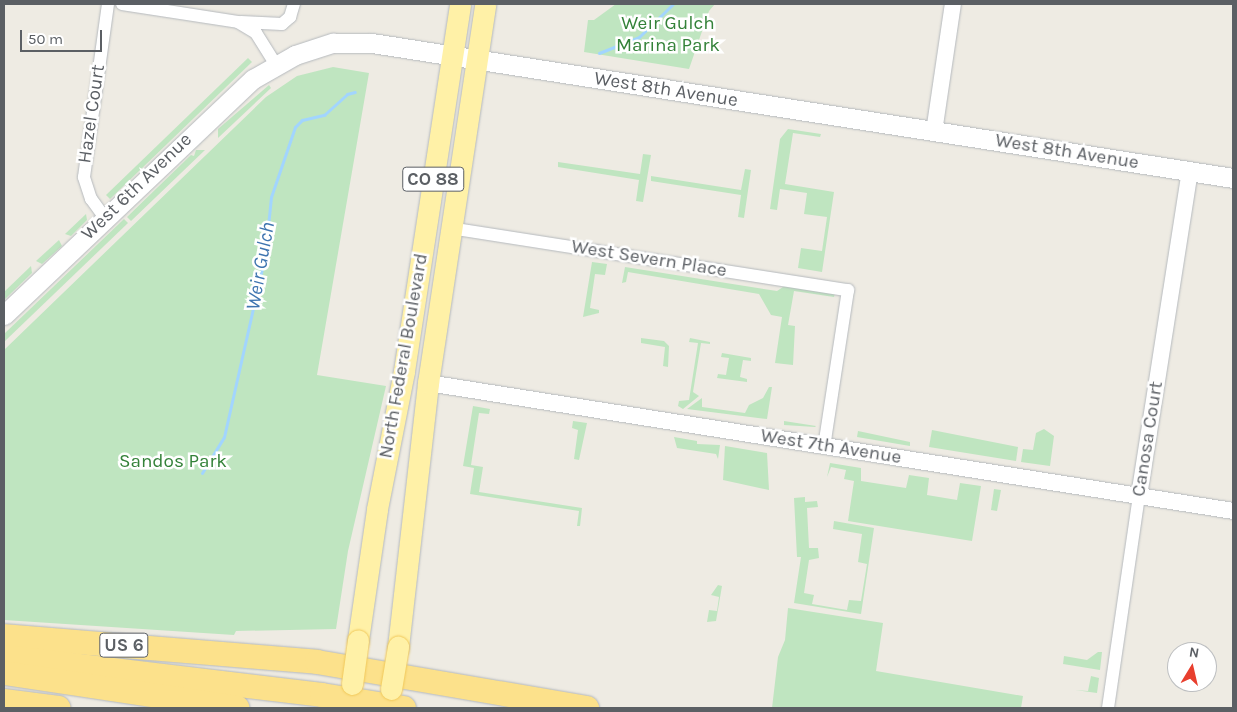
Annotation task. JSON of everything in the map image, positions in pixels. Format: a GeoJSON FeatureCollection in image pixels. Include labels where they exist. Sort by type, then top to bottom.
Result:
{"type":"FeatureCollection","features":[{"type":"Feature","properties":{"kind":"highway","name":"US 6"},"geometry":{"type":"LineString","coordinates":[[4,636],[317,662],[587,708]]}},
{"type":"Feature","properties":{"kind":"highway"},"geometry":{"type":"LineString","coordinates":[[4,657],[322,695],[350,704],[391,707]]}},
{"type":"Feature","properties":{"kind":"highway"},"geometry":{"type":"LineString","coordinates":[[4,673],[237,708]]}},
{"type":"Feature","properties":{"kind":"highway"},"geometry":{"type":"LineString","coordinates":[[4,701],[38,708]]}},
{"type":"Feature","properties":{"kind":"highway"},"geometry":{"type":"LineString","coordinates":[[4,701],[59,708]]}},
{"type":"Feature","properties":{"kind":"main road","name":"North Federal Boulevard"},"geometry":{"type":"LineString","coordinates":[[350,704],[376,509],[406,358],[460,4]]}},
{"type":"Feature","properties":{"kind":"main road","name":"North Federal Boulevard"},"geometry":{"type":"LineString","coordinates":[[391,707],[428,384],[475,60],[485,4]]}},
{"type":"Feature","properties":{"kind":"main road","name":"West 8th Avenue"},"geometry":{"type":"LineString","coordinates":[[275,64],[307,50],[345,42],[372,43],[1233,178]]}},
{"type":"Feature","properties":{"kind":"main road","name":"West 6th Avenue"},"geometry":{"type":"LineString","coordinates":[[4,316],[235,95],[275,64]]}},
{"type":"Feature","properties":{"kind":"main road"},"geometry":{"type":"LineString","coordinates":[[406,358],[428,384]]}},
{"type":"Feature","properties":{"kind":"street","name":"Hazel Court"},"geometry":{"type":"LineString","coordinates":[[105,218],[90,199],[84,177],[108,4]]}},
{"type":"Feature","properties":{"kind":"street"},"geometry":{"type":"LineString","coordinates":[[128,4],[238,22],[282,24],[290,17],[294,4]]}},
{"type":"Feature","properties":{"kind":"street"},"geometry":{"type":"LineString","coordinates":[[934,132],[954,4]]}},
{"type":"Feature","properties":{"kind":"street"},"geometry":{"type":"LineString","coordinates":[[238,22],[256,33],[275,64]]}},
{"type":"Feature","properties":{"kind":"street","name":"Canosa Court"},"geometry":{"type":"LineString","coordinates":[[1108,708],[1190,171]]}},
{"type":"Feature","properties":{"kind":"street","name":"West Severn Place"},"geometry":{"type":"LineString","coordinates":[[450,228],[848,290],[824,446]]}},
{"type":"Feature","properties":{"kind":"street","name":"West 7th Avenue"},"geometry":{"type":"LineString","coordinates":[[428,384],[1233,511]]}},
{"type":"Feature","properties":{"kind":"green space","name":"Weir Gulch Marina Park"},"geometry":{"type":"Polygon","coordinates":[[[616,4],[715,4],[709,11],[689,69],[584,52],[588,20],[594,20],[616,4]]]}},
{"type":"Feature","properties":{"kind":"green space"},"geometry":{"type":"Polygon","coordinates":[[[248,58],[252,62],[110,199],[106,195],[248,58]]]}},
{"type":"Feature","properties":{"kind":"green space","name":"Sandos Park"},"geometry":{"type":"Polygon","coordinates":[[[333,67],[369,73],[317,375],[386,386],[348,551],[336,629],[236,631],[234,635],[4,620],[4,350],[266,97],[297,76],[333,67]]]}},
{"type":"Feature","properties":{"kind":"green space"},"geometry":{"type":"Polygon","coordinates":[[[269,85],[271,88],[218,138],[218,129],[269,85]]]}},
{"type":"Feature","properties":{"kind":"green space"},"geometry":{"type":"Polygon","coordinates":[[[788,129],[821,134],[820,137],[793,133],[785,184],[834,192],[822,272],[798,268],[801,248],[822,251],[827,217],[804,214],[807,193],[780,189],[777,210],[770,209],[780,139],[788,129]]]}},
{"type":"Feature","properties":{"kind":"green space"},"geometry":{"type":"Polygon","coordinates":[[[196,150],[205,150],[131,221],[127,217],[191,155],[194,156],[196,150]]]}},
{"type":"Feature","properties":{"kind":"green space"},"geometry":{"type":"Polygon","coordinates":[[[643,154],[651,155],[643,202],[636,201],[639,180],[558,167],[558,162],[640,174],[643,154]]]}},
{"type":"Feature","properties":{"kind":"green space"},"geometry":{"type":"Polygon","coordinates":[[[745,169],[751,170],[744,218],[738,217],[741,195],[651,181],[651,176],[741,190],[745,169]]]}},
{"type":"Feature","properties":{"kind":"green space"},"geometry":{"type":"Polygon","coordinates":[[[86,214],[87,220],[71,236],[65,234],[86,214]]]}},
{"type":"Feature","properties":{"kind":"green space"},"geometry":{"type":"Polygon","coordinates":[[[124,219],[128,223],[4,342],[4,334],[124,219]]]}},
{"type":"Feature","properties":{"kind":"green space"},"geometry":{"type":"Polygon","coordinates":[[[59,240],[62,246],[42,264],[36,261],[59,240]]]}},
{"type":"Feature","properties":{"kind":"green space"},"geometry":{"type":"Polygon","coordinates":[[[592,262],[607,264],[605,275],[595,274],[590,308],[599,310],[599,313],[583,317],[592,262]]]}},
{"type":"Feature","properties":{"kind":"green space"},"geometry":{"type":"Polygon","coordinates":[[[31,266],[32,273],[4,300],[4,292],[31,266]]]}},
{"type":"Feature","properties":{"kind":"green space"},"geometry":{"type":"Polygon","coordinates":[[[625,267],[777,291],[786,285],[835,292],[834,297],[794,291],[788,325],[795,326],[793,365],[775,363],[782,317],[771,315],[759,294],[628,272],[626,282],[622,283],[625,267]]]}},
{"type":"Feature","properties":{"kind":"green space"},"geometry":{"type":"Polygon","coordinates":[[[641,338],[664,341],[669,346],[668,367],[663,366],[665,347],[641,343],[641,338]]]}},
{"type":"Feature","properties":{"kind":"green space"},"geometry":{"type":"Polygon","coordinates":[[[690,338],[710,342],[710,344],[701,343],[693,392],[699,396],[683,409],[678,406],[679,401],[689,400],[698,343],[689,342],[690,338]]]}},
{"type":"Feature","properties":{"kind":"green space"},"geometry":{"type":"Polygon","coordinates":[[[722,353],[751,358],[751,361],[743,360],[740,377],[747,379],[747,382],[717,378],[718,374],[726,375],[729,358],[721,357],[722,353]]]}},
{"type":"Feature","properties":{"kind":"green space"},"geometry":{"type":"Polygon","coordinates":[[[769,387],[772,387],[767,419],[687,409],[702,398],[702,407],[745,413],[749,405],[763,398],[769,387]]]}},
{"type":"Feature","properties":{"kind":"green space"},"geometry":{"type":"Polygon","coordinates":[[[473,406],[490,409],[489,414],[479,413],[471,465],[483,467],[479,492],[582,508],[580,526],[577,526],[579,511],[470,494],[474,468],[463,466],[473,406]]]}},
{"type":"Feature","properties":{"kind":"green space"},"geometry":{"type":"Polygon","coordinates":[[[573,421],[587,423],[579,460],[574,459],[578,430],[572,428],[573,421]]]}},
{"type":"Feature","properties":{"kind":"green space"},"geometry":{"type":"Polygon","coordinates":[[[784,421],[816,426],[784,425],[784,421]]]}},
{"type":"Feature","properties":{"kind":"green space"},"geometry":{"type":"Polygon","coordinates":[[[1044,429],[1054,436],[1050,466],[1021,462],[1023,449],[1033,450],[1036,433],[1044,429]]]}},
{"type":"Feature","properties":{"kind":"green space"},"geometry":{"type":"Polygon","coordinates":[[[932,430],[1018,447],[1016,461],[929,447],[932,430]]]}},
{"type":"Feature","properties":{"kind":"green space"},"geometry":{"type":"Polygon","coordinates":[[[858,431],[910,442],[910,446],[857,437],[858,431]]]}},
{"type":"Feature","properties":{"kind":"green space"},"geometry":{"type":"Polygon","coordinates":[[[674,437],[697,441],[697,444],[720,445],[718,459],[716,454],[677,448],[674,437]]]}},
{"type":"Feature","properties":{"kind":"green space"},"geometry":{"type":"Polygon","coordinates":[[[725,446],[767,453],[769,490],[723,480],[725,446]]]}},
{"type":"Feature","properties":{"kind":"green space"},"geometry":{"type":"Polygon","coordinates":[[[830,463],[861,468],[861,481],[906,488],[909,475],[929,478],[927,495],[957,500],[960,483],[981,486],[972,541],[848,521],[854,481],[844,479],[846,470],[831,467],[827,477],[830,463]]]}},
{"type":"Feature","properties":{"kind":"green space"},"geometry":{"type":"Polygon","coordinates":[[[994,489],[1001,490],[997,511],[991,510],[994,489]]]}},
{"type":"Feature","properties":{"kind":"green space"},"geometry":{"type":"Polygon","coordinates":[[[805,497],[805,502],[817,501],[818,507],[807,508],[809,548],[818,548],[819,558],[809,560],[804,593],[814,595],[812,604],[847,610],[849,600],[861,601],[867,564],[858,562],[862,534],[833,529],[834,521],[874,528],[861,614],[794,603],[801,557],[797,557],[794,498],[805,497]]]}},
{"type":"Feature","properties":{"kind":"green space"},"geometry":{"type":"Polygon","coordinates":[[[718,585],[722,586],[716,621],[707,622],[709,610],[717,611],[719,597],[711,595],[718,585]]]}},
{"type":"Feature","properties":{"kind":"green space"},"geometry":{"type":"Polygon","coordinates":[[[788,608],[883,623],[876,671],[1023,696],[1021,708],[772,708],[778,657],[785,640],[788,608]]]}},
{"type":"Feature","properties":{"kind":"green space"},"geometry":{"type":"Polygon","coordinates":[[[1098,652],[1102,652],[1100,670],[1063,664],[1064,656],[1087,660],[1098,652]]]}},
{"type":"Feature","properties":{"kind":"green space"},"geometry":{"type":"Polygon","coordinates":[[[1091,676],[1099,678],[1097,693],[1075,690],[1088,691],[1091,676]]]}},
{"type":"Feature","properties":{"kind":"waterway","name":"Weir Gulch"},"geometry":{"type":"LineString","coordinates":[[599,53],[639,37],[673,4]]}},
{"type":"Feature","properties":{"kind":"waterway","name":"Weir Gulch"},"geometry":{"type":"LineString","coordinates":[[202,473],[224,437],[265,255],[271,197],[295,127],[302,120],[324,115],[347,94],[355,92]]}}]}
